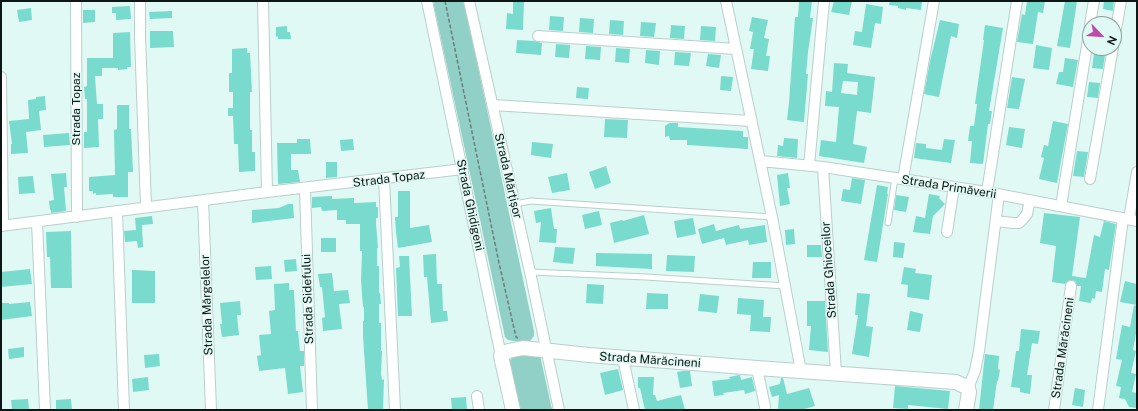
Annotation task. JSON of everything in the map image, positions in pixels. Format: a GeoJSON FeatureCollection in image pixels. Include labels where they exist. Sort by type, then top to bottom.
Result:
{"type":"FeatureCollection","features":[{"type":"Feature","properties":{"kind":"street","name":"Strada Topaz"},"geometry":{"type":"LineString","coordinates":[[76,1],[77,217]]}},
{"type":"Feature","properties":{"kind":"street"},"geometry":{"type":"LineString","coordinates":[[140,1],[146,207]]}},
{"type":"Feature","properties":{"kind":"street"},"geometry":{"type":"LineString","coordinates":[[263,1],[267,192]]}},
{"type":"Feature","properties":{"kind":"street","name":"Strada Ghidigeni"},"geometry":{"type":"LineString","coordinates":[[427,1],[513,410]]}},
{"type":"Feature","properties":{"kind":"street","name":"Strada Mărțișor"},"geometry":{"type":"LineString","coordinates":[[469,1],[530,272],[559,410]]}},
{"type":"Feature","properties":{"kind":"street"},"geometry":{"type":"LineString","coordinates":[[726,1],[772,217],[801,371]]}},
{"type":"Feature","properties":{"kind":"street"},"geometry":{"type":"LineString","coordinates":[[809,166],[824,1]]}},
{"type":"Feature","properties":{"kind":"street"},"geometry":{"type":"LineString","coordinates":[[899,179],[934,1]]}},
{"type":"Feature","properties":{"kind":"street"},"geometry":{"type":"LineString","coordinates":[[987,192],[1018,1]]}},
{"type":"Feature","properties":{"kind":"street"},"geometry":{"type":"LineString","coordinates":[[1092,16],[1094,1]]}},
{"type":"Feature","properties":{"kind":"street"},"geometry":{"type":"LineString","coordinates":[[1118,16],[1121,1]]}},
{"type":"Feature","properties":{"kind":"street"},"geometry":{"type":"LineString","coordinates":[[538,36],[736,49]]}},
{"type":"Feature","properties":{"kind":"street"},"geometry":{"type":"LineString","coordinates":[[1061,206],[1085,56]]}},
{"type":"Feature","properties":{"kind":"street"},"geometry":{"type":"LineString","coordinates":[[1090,179],[1112,56]]}},
{"type":"Feature","properties":{"kind":"street","name":"Strada Topaz"},"geometry":{"type":"LineString","coordinates":[[1,77],[2,226],[267,192],[463,169]]}},
{"type":"Feature","properties":{"kind":"street"},"geometry":{"type":"LineString","coordinates":[[493,106],[751,121]]}},
{"type":"Feature","properties":{"kind":"street","name":"Strada Primăverii"},"geometry":{"type":"LineString","coordinates":[[760,161],[823,167],[987,192],[1130,219]]}},
{"type":"Feature","properties":{"kind":"street","name":"Strada Ghioceilor"},"geometry":{"type":"LineString","coordinates":[[823,167],[836,373]]}},
{"type":"Feature","properties":{"kind":"street"},"geometry":{"type":"LineString","coordinates":[[1098,410],[1137,172]]}},
{"type":"Feature","properties":{"kind":"street"},"geometry":{"type":"LineString","coordinates":[[384,179],[395,410]]}},
{"type":"Feature","properties":{"kind":"street"},"geometry":{"type":"LineString","coordinates":[[947,232],[954,187]]}},
{"type":"Feature","properties":{"kind":"street","name":"Strada Sidefului"},"geometry":{"type":"LineString","coordinates":[[305,188],[312,410]]}},
{"type":"Feature","properties":{"kind":"street"},"geometry":{"type":"LineString","coordinates":[[966,410],[969,392],[968,388],[975,371],[979,351],[999,194]]}},
{"type":"Feature","properties":{"kind":"street","name":"Strada Mărgelelor"},"geometry":{"type":"LineString","coordinates":[[203,200],[211,410]]}},
{"type":"Feature","properties":{"kind":"street"},"geometry":{"type":"LineString","coordinates":[[996,221],[1019,223],[1027,214],[1030,200]]}},
{"type":"Feature","properties":{"kind":"street"},"geometry":{"type":"LineString","coordinates":[[117,211],[124,410]]}},
{"type":"Feature","properties":{"kind":"street"},"geometry":{"type":"LineString","coordinates":[[37,222],[45,410]]}},
{"type":"Feature","properties":{"kind":"street","name":"Strada Mărăcineni"},"geometry":{"type":"LineString","coordinates":[[1054,410],[1071,286]]}},
{"type":"Feature","properties":{"kind":"street","name":"Strada Mărăcineni"},"geometry":{"type":"LineString","coordinates":[[501,356],[508,351],[523,348],[624,358],[956,382],[968,388]]}},
{"type":"Feature","properties":{"kind":"street"},"geometry":{"type":"LineString","coordinates":[[624,358],[634,410]]}},
{"type":"Feature","properties":{"kind":"street"},"geometry":{"type":"LineString","coordinates":[[756,368],[765,406]]}},
{"type":"Feature","properties":{"kind":"street"},"geometry":{"type":"LineString","coordinates":[[477,396],[479,410]]}},
{"type":"Feature","properties":{"kind":"lane"},"geometry":{"type":"LineString","coordinates":[[888,223],[899,179]]}},
{"type":"Feature","properties":{"kind":"lane"},"geometry":{"type":"LineString","coordinates":[[515,204],[531,202],[772,217]]}},
{"type":"Feature","properties":{"kind":"lane"},"geometry":{"type":"LineString","coordinates":[[530,272],[646,277],[785,286]]}},
{"type":"Feature","properties":{"kind":"path"},"geometry":{"type":"LineString","coordinates":[[445,1],[499,263],[516,337],[519,339],[523,348]]}},
{"type":"Feature","properties":{"kind":"shaded area"},"geometry":{"type":"Polygon","coordinates":[[[433,1],[464,1],[534,331],[534,336],[530,341],[514,341],[508,340],[505,337],[433,1]]]}},
{"type":"Feature","properties":{"kind":"shaded area"},"geometry":{"type":"Polygon","coordinates":[[[517,353],[540,355],[552,410],[517,410],[508,364],[517,353]]]}},
{"type":"Feature","properties":{"kind":"building"},"geometry":{"type":"Polygon","coordinates":[[[513,1],[524,1],[523,30],[506,29],[507,13],[513,14],[513,1]]]}},
{"type":"Feature","properties":{"kind":"building"},"geometry":{"type":"Polygon","coordinates":[[[799,1],[812,1],[810,18],[813,18],[806,74],[808,74],[804,122],[787,120],[795,17],[798,17],[799,1]]]}},
{"type":"Feature","properties":{"kind":"building"},"geometry":{"type":"Polygon","coordinates":[[[834,1],[852,1],[849,15],[831,12],[834,1]]]}},
{"type":"Feature","properties":{"kind":"building"},"geometry":{"type":"Polygon","coordinates":[[[890,1],[922,1],[921,10],[906,8],[906,10],[898,8],[898,6],[889,5],[890,1]]]}},
{"type":"Feature","properties":{"kind":"building"},"geometry":{"type":"Polygon","coordinates":[[[1027,1],[1045,1],[1043,13],[1038,12],[1033,44],[1017,42],[1022,14],[1025,15],[1027,1]]]}},
{"type":"Feature","properties":{"kind":"building"},"geometry":{"type":"Polygon","coordinates":[[[1065,1],[1077,1],[1070,48],[1057,46],[1065,1]]]}},
{"type":"Feature","properties":{"kind":"building"},"geometry":{"type":"Polygon","coordinates":[[[1104,1],[1114,1],[1113,11],[1103,9],[1104,1]]]}},
{"type":"Feature","properties":{"kind":"building"},"geometry":{"type":"Polygon","coordinates":[[[866,4],[883,7],[881,24],[875,23],[871,48],[853,45],[855,31],[862,32],[866,4]]]}},
{"type":"Feature","properties":{"kind":"building"},"geometry":{"type":"Polygon","coordinates":[[[130,6],[131,19],[116,20],[116,13],[112,13],[112,7],[130,6]]]}},
{"type":"Feature","properties":{"kind":"building"},"geometry":{"type":"Polygon","coordinates":[[[31,8],[32,20],[19,22],[17,10],[31,8]]]}},
{"type":"Feature","properties":{"kind":"building"},"geometry":{"type":"Polygon","coordinates":[[[83,10],[95,10],[95,22],[83,23],[83,10]]]}},
{"type":"Feature","properties":{"kind":"building"},"geometry":{"type":"Polygon","coordinates":[[[172,11],[172,18],[150,19],[149,12],[172,11]]]}},
{"type":"Feature","properties":{"kind":"building"},"geometry":{"type":"Polygon","coordinates":[[[550,16],[564,17],[563,31],[549,30],[550,16]]]}},
{"type":"Feature","properties":{"kind":"building"},"geometry":{"type":"Polygon","coordinates":[[[752,17],[768,20],[764,38],[769,39],[766,56],[770,56],[768,71],[751,69],[754,49],[750,49],[753,32],[749,31],[752,17]]]}},
{"type":"Feature","properties":{"kind":"building"},"geometry":{"type":"Polygon","coordinates":[[[580,18],[594,19],[593,33],[579,32],[580,18]]]}},
{"type":"Feature","properties":{"kind":"building"},"geometry":{"type":"Polygon","coordinates":[[[610,20],[624,21],[623,35],[609,34],[610,20]]]}},
{"type":"Feature","properties":{"kind":"building"},"geometry":{"type":"Polygon","coordinates":[[[940,20],[959,24],[957,38],[951,36],[939,97],[924,94],[940,20]]]}},
{"type":"Feature","properties":{"kind":"building"},"geometry":{"type":"Polygon","coordinates":[[[641,22],[656,23],[654,37],[640,36],[641,22]]]}},
{"type":"Feature","properties":{"kind":"building"},"geometry":{"type":"Polygon","coordinates":[[[671,25],[685,26],[684,39],[670,38],[671,25]]]}},
{"type":"Feature","properties":{"kind":"building"},"geometry":{"type":"Polygon","coordinates":[[[985,25],[1003,28],[989,111],[992,111],[990,124],[988,124],[983,164],[970,163],[972,141],[968,141],[970,126],[974,126],[977,104],[975,104],[985,25]]]}},
{"type":"Feature","properties":{"kind":"building"},"geometry":{"type":"Polygon","coordinates":[[[287,26],[287,32],[290,32],[291,39],[278,39],[278,36],[276,37],[276,27],[287,26]]]}},
{"type":"Feature","properties":{"kind":"building"},"geometry":{"type":"Polygon","coordinates":[[[701,26],[716,27],[715,41],[700,40],[701,26]]]}},
{"type":"Feature","properties":{"kind":"building"},"geometry":{"type":"Polygon","coordinates":[[[150,31],[173,31],[174,47],[150,48],[150,31]]]}},
{"type":"Feature","properties":{"kind":"building"},"geometry":{"type":"Polygon","coordinates":[[[130,32],[131,67],[118,70],[118,68],[102,68],[102,76],[95,76],[97,104],[103,104],[103,119],[98,119],[99,147],[84,148],[84,132],[87,132],[87,99],[85,99],[84,87],[87,86],[87,58],[113,58],[113,33],[130,32]]]}},
{"type":"Feature","properties":{"kind":"building"},"geometry":{"type":"Polygon","coordinates":[[[517,40],[542,43],[541,55],[516,53],[517,40]]]}},
{"type":"Feature","properties":{"kind":"building"},"geometry":{"type":"Polygon","coordinates":[[[556,44],[570,45],[569,58],[555,57],[556,44]]]}},
{"type":"Feature","properties":{"kind":"building"},"geometry":{"type":"Polygon","coordinates":[[[1036,45],[1052,48],[1049,70],[1033,68],[1036,45]]]}},
{"type":"Feature","properties":{"kind":"building"},"geometry":{"type":"Polygon","coordinates":[[[586,46],[601,47],[600,60],[585,59],[586,46]]]}},
{"type":"Feature","properties":{"kind":"building"},"geometry":{"type":"Polygon","coordinates":[[[247,48],[247,53],[250,53],[252,92],[250,92],[250,130],[252,130],[252,152],[255,152],[255,171],[239,172],[238,144],[234,144],[233,116],[228,116],[228,108],[233,108],[233,92],[229,92],[229,73],[232,73],[232,49],[247,48]]]}},
{"type":"Feature","properties":{"kind":"building"},"geometry":{"type":"Polygon","coordinates":[[[616,48],[630,49],[629,63],[615,62],[616,48]]]}},
{"type":"Feature","properties":{"kind":"building"},"geometry":{"type":"Polygon","coordinates":[[[646,50],[660,51],[659,65],[645,63],[646,50]]]}},
{"type":"Feature","properties":{"kind":"building"},"geometry":{"type":"Polygon","coordinates":[[[675,52],[691,53],[689,66],[674,65],[675,52]]]}},
{"type":"Feature","properties":{"kind":"building"},"geometry":{"type":"Polygon","coordinates":[[[708,54],[721,55],[719,68],[706,66],[708,54]]]}},
{"type":"Feature","properties":{"kind":"building"},"geometry":{"type":"Polygon","coordinates":[[[1094,56],[1105,56],[1103,69],[1092,68],[1094,56]]]}},
{"type":"Feature","properties":{"kind":"building"},"geometry":{"type":"Polygon","coordinates":[[[1065,58],[1078,60],[1073,87],[1056,84],[1059,72],[1063,72],[1065,58]]]}},
{"type":"Feature","properties":{"kind":"building"},"geometry":{"type":"Polygon","coordinates":[[[834,63],[848,64],[847,73],[875,77],[871,113],[857,111],[853,144],[867,147],[864,163],[819,156],[821,140],[836,142],[839,107],[825,106],[826,91],[832,92],[834,63]],[[843,81],[841,93],[857,95],[858,82],[843,81]]]}},
{"type":"Feature","properties":{"kind":"building"},"geometry":{"type":"Polygon","coordinates":[[[721,76],[733,77],[731,91],[720,90],[721,76]]]}},
{"type":"Feature","properties":{"kind":"building"},"geometry":{"type":"Polygon","coordinates":[[[1012,77],[1025,79],[1019,109],[1007,108],[1012,77]]]}},
{"type":"Feature","properties":{"kind":"building"},"geometry":{"type":"Polygon","coordinates":[[[1089,82],[1100,83],[1098,98],[1087,97],[1089,82]]]}},
{"type":"Feature","properties":{"kind":"building"},"geometry":{"type":"Polygon","coordinates":[[[577,87],[589,88],[588,99],[576,98],[577,87]]]}},
{"type":"Feature","properties":{"kind":"building"},"geometry":{"type":"Polygon","coordinates":[[[45,96],[46,110],[39,111],[41,130],[26,132],[28,153],[11,154],[12,144],[9,121],[29,119],[28,100],[45,96]]]}},
{"type":"Feature","properties":{"kind":"building"},"geometry":{"type":"Polygon","coordinates":[[[117,105],[129,105],[129,129],[131,129],[133,172],[128,172],[128,197],[113,197],[113,194],[96,195],[96,193],[93,194],[93,191],[89,191],[89,177],[115,175],[114,130],[117,129],[117,105]]]}},
{"type":"Feature","properties":{"kind":"building"},"geometry":{"type":"Polygon","coordinates":[[[605,119],[628,120],[627,138],[604,137],[605,119]]]}},
{"type":"Feature","properties":{"kind":"building"},"geometry":{"type":"Polygon","coordinates":[[[1053,121],[1068,124],[1057,183],[1039,179],[1044,158],[1041,157],[1044,145],[1048,146],[1053,121]]]}},
{"type":"Feature","properties":{"kind":"building"},"geometry":{"type":"Polygon","coordinates":[[[669,123],[678,123],[678,127],[743,131],[743,137],[748,137],[748,149],[687,145],[687,140],[670,140],[669,136],[665,137],[665,126],[669,123]]]}},
{"type":"Feature","properties":{"kind":"building"},"geometry":{"type":"Polygon","coordinates":[[[1009,127],[1025,129],[1022,148],[1006,145],[1009,127]]]}},
{"type":"Feature","properties":{"kind":"building"},"geometry":{"type":"Polygon","coordinates":[[[69,133],[70,145],[44,147],[43,135],[69,133]]]}},
{"type":"Feature","properties":{"kind":"building"},"geometry":{"type":"Polygon","coordinates":[[[784,138],[798,139],[797,158],[777,156],[778,145],[783,146],[784,138]]]}},
{"type":"Feature","properties":{"kind":"building"},"geometry":{"type":"Polygon","coordinates":[[[297,139],[310,139],[311,154],[291,154],[291,170],[298,170],[300,182],[278,184],[277,143],[297,143],[297,139]]]}},
{"type":"Feature","properties":{"kind":"building"},"geometry":{"type":"Polygon","coordinates":[[[353,139],[354,150],[341,151],[340,140],[353,139]]]}},
{"type":"Feature","properties":{"kind":"building"},"geometry":{"type":"Polygon","coordinates":[[[944,139],[955,140],[951,163],[914,158],[916,143],[926,144],[926,148],[942,150],[944,139]]]}},
{"type":"Feature","properties":{"kind":"building"},"geometry":{"type":"Polygon","coordinates":[[[532,142],[553,144],[551,158],[531,155],[532,142]]]}},
{"type":"Feature","properties":{"kind":"building"},"geometry":{"type":"Polygon","coordinates":[[[1077,151],[1088,152],[1084,177],[1073,176],[1077,151]]]}},
{"type":"Feature","properties":{"kind":"building"},"geometry":{"type":"Polygon","coordinates":[[[326,162],[337,162],[337,177],[326,178],[326,162]]]}},
{"type":"Feature","properties":{"kind":"building"},"geometry":{"type":"Polygon","coordinates":[[[606,166],[611,183],[595,189],[589,172],[606,166]]]}},
{"type":"Feature","properties":{"kind":"building"},"geometry":{"type":"Polygon","coordinates":[[[66,173],[67,187],[64,187],[66,211],[51,213],[49,201],[54,200],[51,174],[66,173]]]}},
{"type":"Feature","properties":{"kind":"building"},"geometry":{"type":"Polygon","coordinates":[[[567,173],[570,190],[552,193],[548,177],[567,173]]]}},
{"type":"Feature","properties":{"kind":"building"},"geometry":{"type":"Polygon","coordinates":[[[788,173],[790,188],[787,188],[790,204],[780,206],[777,175],[788,173]]]}},
{"type":"Feature","properties":{"kind":"building"},"geometry":{"type":"Polygon","coordinates":[[[33,176],[35,193],[19,194],[18,177],[33,176]]]}},
{"type":"Feature","properties":{"kind":"building"},"geometry":{"type":"Polygon","coordinates":[[[852,178],[865,180],[861,204],[841,201],[843,189],[850,190],[852,178]]]}},
{"type":"Feature","properties":{"kind":"building"},"geometry":{"type":"Polygon","coordinates":[[[877,185],[888,187],[888,194],[877,262],[864,260],[877,185]]]}},
{"type":"Feature","properties":{"kind":"building"},"geometry":{"type":"Polygon","coordinates":[[[398,191],[410,191],[410,228],[429,225],[432,242],[398,248],[395,217],[398,217],[398,191]]]}},
{"type":"Feature","properties":{"kind":"building"},"geometry":{"type":"Polygon","coordinates":[[[929,194],[940,196],[939,198],[945,204],[933,216],[930,234],[913,232],[916,216],[925,218],[929,194]]]}},
{"type":"Feature","properties":{"kind":"building"},"geometry":{"type":"Polygon","coordinates":[[[896,195],[909,197],[906,212],[894,210],[896,195]]]}},
{"type":"Feature","properties":{"kind":"building"},"geometry":{"type":"Polygon","coordinates":[[[332,196],[332,199],[354,198],[354,203],[376,202],[376,207],[378,207],[378,218],[376,218],[378,248],[377,266],[379,266],[379,293],[381,304],[379,304],[379,323],[381,323],[381,374],[382,380],[384,379],[383,410],[368,410],[363,336],[364,307],[361,280],[362,251],[360,251],[360,224],[346,224],[346,220],[337,220],[337,210],[322,211],[321,207],[312,208],[312,197],[332,196]]]}},
{"type":"Feature","properties":{"kind":"building"},"geometry":{"type":"Polygon","coordinates":[[[288,204],[293,204],[294,218],[252,223],[252,210],[279,208],[288,204]]]}},
{"type":"Feature","properties":{"kind":"building"},"geometry":{"type":"Polygon","coordinates":[[[551,208],[554,229],[557,229],[556,243],[539,242],[541,222],[536,223],[534,211],[551,208]]]}},
{"type":"Feature","properties":{"kind":"building"},"geometry":{"type":"Polygon","coordinates":[[[599,211],[602,225],[585,229],[582,215],[599,211]]]}},
{"type":"Feature","properties":{"kind":"building"},"geometry":{"type":"Polygon","coordinates":[[[1044,213],[1080,217],[1072,276],[1086,278],[1094,235],[1100,237],[1104,221],[1116,224],[1109,270],[1105,269],[1102,292],[1096,291],[1095,299],[1092,298],[1091,303],[1079,301],[1081,286],[1077,286],[1075,281],[1069,280],[1065,284],[1052,282],[1056,246],[1040,243],[1044,213]]]}},
{"type":"Feature","properties":{"kind":"building"},"geometry":{"type":"Polygon","coordinates":[[[644,215],[649,234],[614,243],[610,223],[644,215]]]}},
{"type":"Feature","properties":{"kind":"building"},"geometry":{"type":"Polygon","coordinates":[[[152,216],[153,224],[142,225],[143,247],[138,248],[137,241],[125,242],[124,231],[136,230],[135,218],[152,216]]]}},
{"type":"Feature","properties":{"kind":"building"},"geometry":{"type":"Polygon","coordinates":[[[693,218],[696,234],[677,238],[674,221],[693,218]]]}},
{"type":"Feature","properties":{"kind":"building"},"geometry":{"type":"Polygon","coordinates":[[[714,224],[716,231],[739,225],[740,229],[765,225],[767,242],[749,245],[748,240],[726,245],[724,238],[702,244],[698,229],[714,224]]]}},
{"type":"Feature","properties":{"kind":"building"},"geometry":{"type":"Polygon","coordinates":[[[794,229],[795,244],[786,245],[785,230],[794,229]]]}},
{"type":"Feature","properties":{"kind":"building"},"geometry":{"type":"Polygon","coordinates":[[[71,231],[72,288],[51,288],[50,257],[47,257],[46,232],[71,231]]]}},
{"type":"Feature","properties":{"kind":"building"},"geometry":{"type":"Polygon","coordinates":[[[321,238],[336,238],[336,252],[321,252],[321,238]]]}},
{"type":"Feature","properties":{"kind":"building"},"geometry":{"type":"Polygon","coordinates":[[[894,242],[905,243],[903,258],[893,257],[894,242]]]}},
{"type":"Feature","properties":{"kind":"building"},"geometry":{"type":"Polygon","coordinates":[[[807,245],[821,245],[822,257],[807,257],[807,245]]]}},
{"type":"Feature","properties":{"kind":"building"},"geometry":{"type":"Polygon","coordinates":[[[555,247],[575,248],[573,264],[553,262],[555,247]]]}},
{"type":"Feature","properties":{"kind":"building"},"geometry":{"type":"Polygon","coordinates":[[[596,253],[652,254],[652,269],[596,266],[596,253]]]}},
{"type":"Feature","properties":{"kind":"building"},"geometry":{"type":"Polygon","coordinates":[[[436,254],[437,284],[442,284],[443,311],[447,311],[448,321],[431,323],[427,277],[424,277],[423,255],[436,254]]]}},
{"type":"Feature","properties":{"kind":"building"},"geometry":{"type":"Polygon","coordinates":[[[667,255],[695,256],[694,272],[666,271],[667,255]]]}},
{"type":"Feature","properties":{"kind":"building"},"geometry":{"type":"Polygon","coordinates":[[[399,256],[409,256],[412,316],[398,316],[396,268],[400,267],[399,256]]]}},
{"type":"Feature","properties":{"kind":"building"},"geometry":{"type":"Polygon","coordinates":[[[296,259],[297,271],[285,272],[284,260],[296,259]]]}},
{"type":"Feature","properties":{"kind":"building"},"geometry":{"type":"Polygon","coordinates":[[[753,262],[771,262],[771,278],[752,278],[753,262]]]}},
{"type":"Feature","properties":{"kind":"building"},"geometry":{"type":"Polygon","coordinates":[[[271,266],[272,279],[256,280],[255,267],[271,266]]]}},
{"type":"Feature","properties":{"kind":"building"},"geometry":{"type":"Polygon","coordinates":[[[904,267],[916,269],[915,273],[932,275],[929,300],[907,297],[908,285],[901,284],[904,267]]]}},
{"type":"Feature","properties":{"kind":"building"},"geometry":{"type":"Polygon","coordinates":[[[30,269],[32,284],[1,287],[1,272],[30,269]]]}},
{"type":"Feature","properties":{"kind":"building"},"geometry":{"type":"Polygon","coordinates":[[[132,270],[155,271],[155,303],[132,303],[132,270]]]}},
{"type":"Feature","properties":{"kind":"building"},"geometry":{"type":"Polygon","coordinates":[[[332,273],[334,291],[348,290],[350,303],[339,304],[342,329],[323,331],[322,318],[325,317],[322,287],[320,287],[318,274],[332,273]]]}},
{"type":"Feature","properties":{"kind":"building"},"geometry":{"type":"Polygon","coordinates":[[[1125,281],[1137,284],[1137,305],[1120,302],[1125,281]]]}},
{"type":"Feature","properties":{"kind":"building"},"geometry":{"type":"Polygon","coordinates":[[[289,283],[289,290],[294,290],[296,331],[298,331],[300,351],[304,351],[304,366],[300,366],[303,392],[288,394],[285,368],[259,371],[257,356],[261,355],[259,335],[271,334],[269,311],[275,310],[274,284],[289,283]]]}},
{"type":"Feature","properties":{"kind":"building"},"geometry":{"type":"Polygon","coordinates":[[[587,284],[604,285],[603,304],[586,303],[587,284]]]}},
{"type":"Feature","properties":{"kind":"building"},"geometry":{"type":"Polygon","coordinates":[[[647,293],[668,294],[668,309],[646,309],[647,293]]]}},
{"type":"Feature","properties":{"kind":"building"},"geometry":{"type":"Polygon","coordinates":[[[857,293],[870,294],[866,326],[873,327],[869,357],[852,354],[858,315],[855,315],[857,293]]]}},
{"type":"Feature","properties":{"kind":"building"},"geometry":{"type":"Polygon","coordinates":[[[700,294],[719,296],[717,313],[698,311],[700,294]]]}},
{"type":"Feature","properties":{"kind":"building"},"geometry":{"type":"Polygon","coordinates":[[[738,298],[764,300],[763,317],[771,317],[770,332],[750,331],[751,315],[737,314],[738,298]]]}},
{"type":"Feature","properties":{"kind":"building"},"geometry":{"type":"Polygon","coordinates":[[[240,301],[241,315],[237,315],[239,335],[222,337],[220,324],[222,324],[220,303],[240,301]]]}},
{"type":"Feature","properties":{"kind":"building"},"geometry":{"type":"Polygon","coordinates":[[[807,301],[825,301],[828,352],[809,350],[811,326],[807,326],[807,301]]]}},
{"type":"Feature","properties":{"kind":"building"},"geometry":{"type":"Polygon","coordinates":[[[30,302],[32,316],[1,320],[1,303],[9,304],[30,302]]]}},
{"type":"Feature","properties":{"kind":"building"},"geometry":{"type":"Polygon","coordinates":[[[1134,305],[1137,306],[1137,328],[1133,350],[1136,351],[1131,373],[1136,374],[1132,392],[1137,393],[1137,408],[1129,407],[1125,399],[1119,398],[1121,387],[1116,386],[1122,360],[1116,359],[1122,325],[1130,327],[1134,305]]]}},
{"type":"Feature","properties":{"kind":"building"},"geometry":{"type":"Polygon","coordinates":[[[910,311],[923,314],[920,332],[907,330],[910,311]]]}},
{"type":"Feature","properties":{"kind":"building"},"geometry":{"type":"Polygon","coordinates":[[[1021,329],[1040,331],[1038,344],[1032,343],[1027,375],[1032,375],[1030,394],[1020,392],[1020,388],[1011,387],[1016,351],[1019,351],[1021,329]]]}},
{"type":"Feature","properties":{"kind":"building"},"geometry":{"type":"Polygon","coordinates":[[[24,347],[24,357],[9,359],[8,349],[24,347]]]}},
{"type":"Feature","properties":{"kind":"building"},"geometry":{"type":"Polygon","coordinates":[[[159,354],[160,366],[145,368],[144,355],[159,354]]]}},
{"type":"Feature","properties":{"kind":"building"},"geometry":{"type":"Polygon","coordinates":[[[985,354],[999,356],[998,369],[1000,370],[993,410],[979,410],[985,354]]]}},
{"type":"Feature","properties":{"kind":"building"},"geometry":{"type":"Polygon","coordinates":[[[618,369],[623,390],[605,395],[600,373],[618,369]]]}},
{"type":"Feature","properties":{"kind":"building"},"geometry":{"type":"Polygon","coordinates":[[[690,371],[692,386],[680,388],[677,372],[690,371]]]}},
{"type":"Feature","properties":{"kind":"building"},"geometry":{"type":"Polygon","coordinates":[[[740,375],[741,380],[752,377],[755,391],[745,394],[744,390],[714,396],[712,381],[730,379],[729,377],[740,375]]]}},
{"type":"Feature","properties":{"kind":"building"},"geometry":{"type":"Polygon","coordinates":[[[148,377],[149,390],[133,392],[132,379],[148,377]]]}},
{"type":"Feature","properties":{"kind":"building"},"geometry":{"type":"Polygon","coordinates":[[[638,377],[654,377],[653,395],[655,395],[657,401],[681,395],[685,410],[645,410],[640,388],[638,388],[638,377]]]}},
{"type":"Feature","properties":{"kind":"building"},"geometry":{"type":"Polygon","coordinates":[[[781,378],[783,378],[787,394],[809,388],[815,406],[801,410],[778,410],[779,395],[772,397],[769,387],[780,384],[781,378]]]}},
{"type":"Feature","properties":{"kind":"building"},"geometry":{"type":"Polygon","coordinates":[[[895,386],[950,391],[948,409],[908,405],[908,409],[893,408],[895,386]]]}},
{"type":"Feature","properties":{"kind":"building"},"geometry":{"type":"Polygon","coordinates":[[[1075,388],[1085,390],[1083,407],[1072,405],[1075,388]]]}},
{"type":"Feature","properties":{"kind":"building"},"geometry":{"type":"Polygon","coordinates":[[[466,397],[467,410],[452,410],[451,398],[466,397]]]}},
{"type":"Feature","properties":{"kind":"building"},"geometry":{"type":"Polygon","coordinates":[[[28,399],[29,410],[12,410],[11,400],[28,399]]]}},
{"type":"Feature","properties":{"kind":"building"},"geometry":{"type":"Polygon","coordinates":[[[71,399],[72,410],[56,410],[56,400],[71,399]]]}}]}
